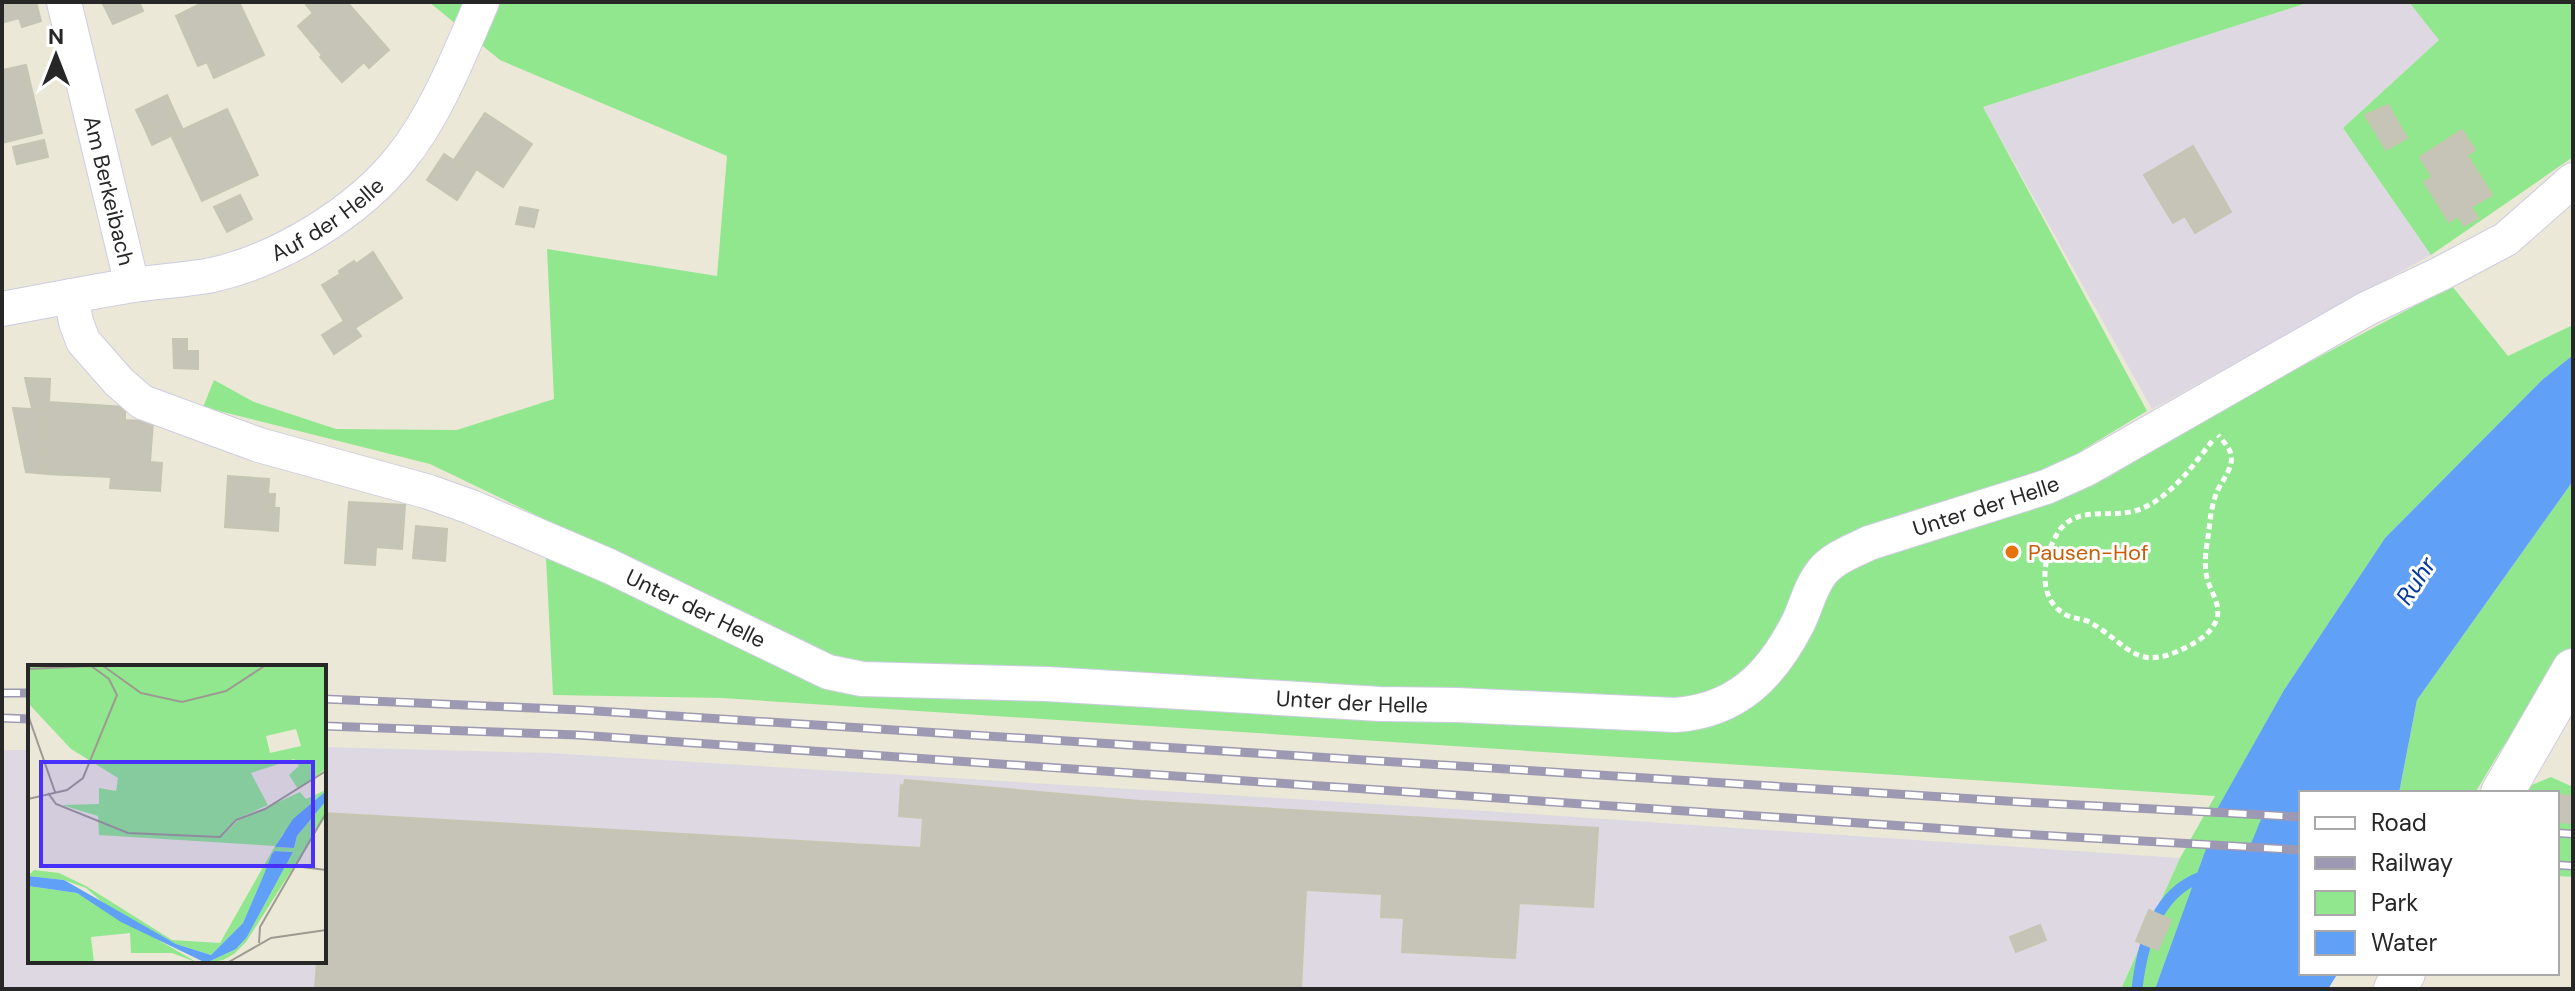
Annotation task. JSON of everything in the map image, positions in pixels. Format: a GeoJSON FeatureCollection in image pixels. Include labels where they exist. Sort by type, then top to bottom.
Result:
{"type":"FeatureCollection","features":[{"type":"Feature","properties":{"kind":"street","name":"Am Berkeibach"},"geometry":{"type":"LineString","coordinates":[[64,2],[132,285]]}},
{"type":"Feature","properties":{"kind":"street","name":"Auf der Helle"},"geometry":{"type":"LineString","coordinates":[[2,309],[132,285],[213,274],[300,239],[358,202],[402,157],[422,128],[460,55],[482,2]]}},
{"type":"Feature","properties":{"kind":"street","name":"Unter der Helle"},"geometry":{"type":"LineString","coordinates":[[71,296],[83,341],[119,382],[142,402],[259,445],[429,492],[471,507],[609,566],[828,672],[862,679],[1033,684],[1380,704],[1692,714],[1724,705],[1757,682],[1798,624],[1821,573],[1842,556],[1869,543],[2046,487],[2118,453],[2366,309],[2506,239],[2573,180]]}},
{"type":"Feature","properties":{"kind":"street"},"geometry":{"type":"LineString","coordinates":[[2503,791],[2573,670]]}},
{"type":"Feature","properties":{"kind":"path"},"geometry":{"type":"LineString","coordinates":[[2196,405],[2229,449],[2231,458],[2216,492],[2206,547],[2207,578],[2218,611],[2210,632],[2181,650],[2155,658],[2140,657],[2088,621],[2062,613],[2050,601],[2044,576],[2057,533],[2066,522],[2079,516],[2131,512],[2151,504],[2173,486],[2217,434]]}},
{"type":"Feature","properties":{"kind":"shaded area"},"geometry":{"type":"Polygon","coordinates":[[[2310,2],[2409,2],[2440,39],[2343,128],[2431,255],[2152,409],[1983,107],[2310,2]]]}},
{"type":"Feature","properties":{"kind":"shaded area"},"geometry":{"type":"Polygon","coordinates":[[[326,747],[550,753],[2180,858],[2121,989],[2,989],[2,750],[28,750],[28,963],[326,963],[326,747]]]}},
{"type":"Feature","properties":{"kind":"green space"},"geometry":{"type":"Polygon","coordinates":[[[429,2],[2310,2],[1983,107],[2147,411],[2038,477],[1896,522],[1832,550],[1805,572],[1789,617],[1761,667],[1737,690],[1717,702],[1683,712],[844,668],[634,571],[627,587],[825,685],[1462,711],[1682,724],[1725,711],[1752,698],[1808,631],[1827,583],[1852,566],[1967,518],[2052,499],[2107,478],[2223,408],[2452,286],[2508,356],[2573,325],[2573,355],[2542,380],[2385,538],[2284,690],[2217,810],[2299,815],[2299,852],[2207,847],[2155,989],[2121,989],[2180,858],[2215,796],[722,698],[553,695],[544,519],[430,464],[203,407],[214,380],[254,402],[336,429],[457,430],[554,399],[547,249],[717,276],[727,156],[500,60],[429,2]]]}},
{"type":"Feature","properties":{"kind":"green space"},"geometry":{"type":"Polygon","coordinates":[[[2409,2],[2573,2],[2573,157],[2431,255],[2343,128],[2439,40],[2409,2]]]}},
{"type":"Feature","properties":{"kind":"green space"},"geometry":{"type":"Polygon","coordinates":[[[2573,481],[2573,648],[2500,751],[2476,791],[2399,791],[2417,700],[2573,481]]]}},
{"type":"Feature","properties":{"kind":"green space"},"geometry":{"type":"Polygon","coordinates":[[[2551,777],[2573,787],[2573,877],[2559,876],[2559,791],[2525,791],[2527,787],[2551,777]]]}},
{"type":"Feature","properties":{"kind":"water"},"geometry":{"type":"Polygon","coordinates":[[[2573,355],[2573,481],[2417,700],[2399,791],[2299,791],[2299,815],[2216,811],[2284,690],[2385,538],[2542,380],[2573,355]]]}},
{"type":"Feature","properties":{"kind":"water"},"geometry":{"type":"Polygon","coordinates":[[[2207,846],[2299,852],[2299,975],[2337,975],[2328,989],[2155,989],[2207,846]]]}},
{"type":"Feature","properties":{"kind":"building"},"geometry":{"type":"Polygon","coordinates":[[[2,2],[36,2],[41,21],[22,27],[19,18],[2,23],[2,2]]]}},
{"type":"Feature","properties":{"kind":"building"},"geometry":{"type":"Polygon","coordinates":[[[102,2],[139,2],[143,11],[113,24],[102,2]]]}},
{"type":"Feature","properties":{"kind":"building"},"geometry":{"type":"Polygon","coordinates":[[[204,2],[239,2],[264,55],[214,78],[207,62],[198,66],[176,16],[204,2]]]}},
{"type":"Feature","properties":{"kind":"building"},"geometry":{"type":"Polygon","coordinates":[[[304,2],[347,2],[389,50],[369,68],[364,62],[342,82],[298,26],[313,13],[304,2]]]}},
{"type":"Feature","properties":{"kind":"building"},"geometry":{"type":"Polygon","coordinates":[[[26,65],[42,133],[2,143],[2,70],[26,65]]]}},
{"type":"Feature","properties":{"kind":"building"},"geometry":{"type":"Polygon","coordinates":[[[167,95],[176,115],[145,129],[136,110],[167,95]]]}},
{"type":"Feature","properties":{"kind":"building"},"geometry":{"type":"Polygon","coordinates":[[[2388,105],[2407,138],[2386,150],[2365,115],[2388,105]]]}},
{"type":"Feature","properties":{"kind":"building"},"geometry":{"type":"Polygon","coordinates":[[[227,109],[258,175],[202,201],[171,135],[227,109]]]}},
{"type":"Feature","properties":{"kind":"building"},"geometry":{"type":"Polygon","coordinates":[[[485,113],[532,144],[503,187],[476,169],[474,173],[454,160],[485,113]]]}},
{"type":"Feature","properties":{"kind":"building"},"geometry":{"type":"Polygon","coordinates":[[[176,115],[183,130],[152,145],[145,129],[176,115]]]}},
{"type":"Feature","properties":{"kind":"building"},"geometry":{"type":"Polygon","coordinates":[[[2462,130],[2475,150],[2467,155],[2492,195],[2471,207],[2478,218],[2464,226],[2458,216],[2449,222],[2424,182],[2432,177],[2420,157],[2462,130]]]}},
{"type":"Feature","properties":{"kind":"building"},"geometry":{"type":"Polygon","coordinates":[[[44,140],[48,157],[17,164],[13,147],[44,140]]]}},
{"type":"Feature","properties":{"kind":"building"},"geometry":{"type":"Polygon","coordinates":[[[2193,146],[2231,212],[2195,233],[2185,216],[2173,223],[2144,175],[2193,146]]]}},
{"type":"Feature","properties":{"kind":"building"},"geometry":{"type":"Polygon","coordinates":[[[444,154],[474,173],[457,200],[427,180],[444,154]]]}},
{"type":"Feature","properties":{"kind":"building"},"geometry":{"type":"Polygon","coordinates":[[[240,195],[252,219],[227,232],[214,207],[240,195]]]}},
{"type":"Feature","properties":{"kind":"building"},"geometry":{"type":"Polygon","coordinates":[[[520,207],[538,210],[534,227],[516,224],[520,207]]]}},
{"type":"Feature","properties":{"kind":"building"},"geometry":{"type":"Polygon","coordinates":[[[373,252],[402,298],[355,328],[361,336],[334,354],[322,335],[344,321],[322,285],[354,261],[356,264],[373,252]]]}},
{"type":"Feature","properties":{"kind":"building"},"geometry":{"type":"Polygon","coordinates":[[[173,339],[187,339],[187,351],[198,351],[198,369],[174,368],[173,339]]]}},
{"type":"Feature","properties":{"kind":"building"},"geometry":{"type":"Polygon","coordinates":[[[25,378],[50,379],[46,410],[32,408],[25,378]]]}},
{"type":"Feature","properties":{"kind":"building"},"geometry":{"type":"Polygon","coordinates":[[[49,402],[125,407],[125,420],[153,422],[150,462],[162,463],[160,491],[110,488],[111,477],[47,474],[48,451],[43,450],[49,402]]]}},
{"type":"Feature","properties":{"kind":"building"},"geometry":{"type":"Polygon","coordinates":[[[13,408],[46,410],[43,450],[48,451],[47,474],[26,472],[13,408]]]}},
{"type":"Feature","properties":{"kind":"building"},"geometry":{"type":"Polygon","coordinates":[[[228,476],[269,479],[268,494],[275,494],[274,510],[267,510],[266,530],[225,527],[228,476]]]}},
{"type":"Feature","properties":{"kind":"building"},"geometry":{"type":"Polygon","coordinates":[[[349,502],[405,505],[402,549],[376,547],[375,565],[345,563],[349,502]]]}},
{"type":"Feature","properties":{"kind":"building"},"geometry":{"type":"Polygon","coordinates":[[[279,508],[278,531],[266,530],[267,510],[279,508]]]}},
{"type":"Feature","properties":{"kind":"building"},"geometry":{"type":"Polygon","coordinates":[[[416,526],[447,529],[445,561],[413,558],[416,526]]]}},
{"type":"Feature","properties":{"kind":"building"},"geometry":{"type":"Polygon","coordinates":[[[905,780],[1140,801],[1598,828],[1593,907],[1519,903],[1515,958],[1402,952],[1404,918],[1381,917],[1382,894],[1306,890],[1301,989],[315,989],[317,963],[326,963],[326,813],[921,848],[923,818],[899,816],[901,785],[904,786],[905,780]]]}},
{"type":"Feature","properties":{"kind":"building"},"geometry":{"type":"Polygon","coordinates":[[[2559,795],[2573,796],[2573,823],[2559,822],[2559,795]]]}},
{"type":"Feature","properties":{"kind":"building"},"geometry":{"type":"Polygon","coordinates":[[[2149,910],[2171,920],[2158,950],[2136,941],[2149,910]]]}},
{"type":"Feature","properties":{"kind":"building"},"geometry":{"type":"Polygon","coordinates":[[[2040,925],[2046,940],[2016,952],[2010,937],[2040,925]]]}},
{"type":"Feature","properties":{"kind":"waterway","name":"Ruhr"},"geometry":{"type":"LineString","coordinates":[[2223,989],[2242,937],[2299,816]]}},
{"type":"Feature","properties":{"kind":"waterway"},"geometry":{"type":"LineString","coordinates":[[2137,989],[2148,936],[2164,905],[2190,882],[2207,875]]}},
{"type":"Feature","properties":{"kind":"railway"},"geometry":{"type":"LineString","coordinates":[[2,693],[28,693]]}},
{"type":"Feature","properties":{"kind":"railway"},"geometry":{"type":"LineString","coordinates":[[326,699],[581,710],[2299,817]]}},
{"type":"Feature","properties":{"kind":"railway"},"geometry":{"type":"LineString","coordinates":[[2,718],[28,719]]}},
{"type":"Feature","properties":{"kind":"railway"},"geometry":{"type":"LineString","coordinates":[[326,726],[578,735],[2020,834],[2299,850]]}},
{"type":"Feature","properties":{"kind":"railway"},"geometry":{"type":"LineString","coordinates":[[2559,833],[2573,834]]}},
{"type":"Feature","properties":{"kind":"railway"},"geometry":{"type":"LineString","coordinates":[[2559,865],[2573,866]]}},
{"type":"Feature","properties":{"kind":"place","name":"Pausen-Hof"},"geometry":{"type":"Point","coordinates":[2012,552]}}]}
